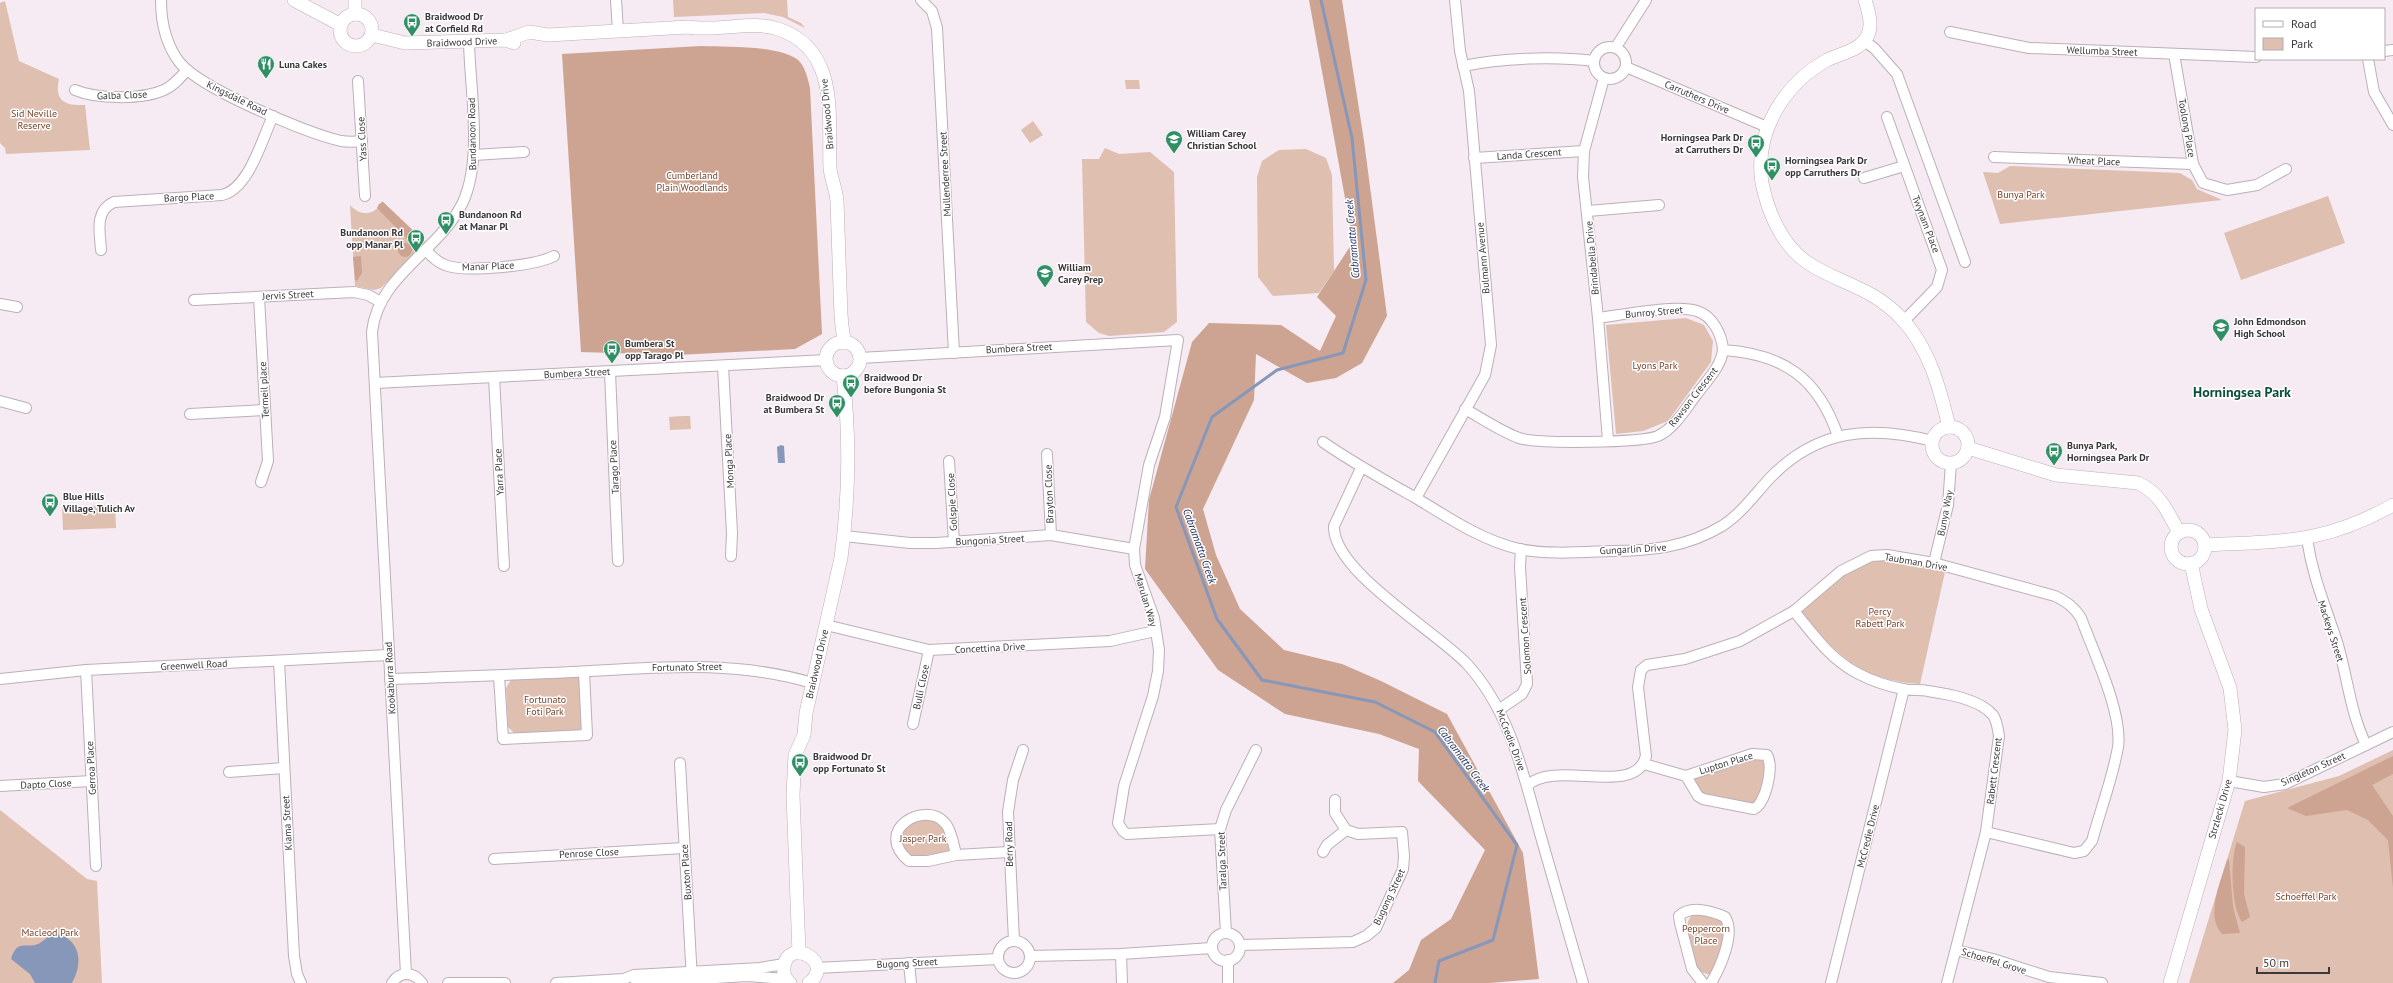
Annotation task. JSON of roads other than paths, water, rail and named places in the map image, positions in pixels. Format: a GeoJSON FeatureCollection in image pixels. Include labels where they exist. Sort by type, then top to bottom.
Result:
{"type":"FeatureCollection","features":[{"type":"Feature","properties":{"kind":"street","name":"Kingsdale Road"},"geometry":{"type":"LineString","coordinates":[[161,0],[162,22],[167,39],[175,56],[187,70],[220,90],[273,116],[340,141],[362,141]]}},
{"type":"Feature","properties":{"kind":"street"},"geometry":{"type":"LineString","coordinates":[[294,0],[341,26]]}},
{"type":"Feature","properties":{"kind":"street"},"geometry":{"type":"LineString","coordinates":[[355,0],[355,14]]}},
{"type":"Feature","properties":{"kind":"street"},"geometry":{"type":"LineString","coordinates":[[616,0],[618,31]]}},
{"type":"Feature","properties":{"kind":"street","name":"Mullenderree Street"},"geometry":{"type":"LineString","coordinates":[[921,0],[932,11],[937,28],[954,353]]}},
{"type":"Feature","properties":{"kind":"street","name":"Bulmann Avenue"},"geometry":{"type":"LineString","coordinates":[[1416,498],[1485,375],[1490,358],[1491,345],[1468,91],[1463,66],[1455,0]]}},
{"type":"Feature","properties":{"kind":"street"},"geometry":{"type":"LineString","coordinates":[[1616,47],[1646,0]]}},
{"type":"Feature","properties":{"kind":"street"},"geometry":{"type":"LineString","coordinates":[[1865,0],[1870,24],[1869,33],[1864,41],[1857,47],[1834,57],[1807,73],[1789,91],[1767,127],[1761,157],[1762,183],[1772,215],[1784,238],[1808,263],[1879,298],[1904,321],[1913,333],[1936,380],[1942,395],[1949,427]]}},
{"type":"Feature","properties":{"kind":"street"},"geometry":{"type":"LineString","coordinates":[[355,14],[369,20],[373,30],[372,35],[365,44],[354,46],[345,41],[341,36],[341,26],[346,17],[355,14]]}},
{"type":"Feature","properties":{"kind":"street","name":"Braidwood Drive"},"geometry":{"type":"LineString","coordinates":[[372,35],[406,43],[469,42],[506,40],[528,32],[536,34],[688,27],[707,30],[757,26],[771,27],[792,35],[805,44],[814,55],[821,67],[827,87],[830,166],[836,193],[842,321],[845,343]]}},
{"type":"Feature","properties":{"kind":"street","name":"Wellumba Street"},"geometry":{"type":"LineString","coordinates":[[1950,32],[2029,48],[2255,57]]}},
{"type":"Feature","properties":{"kind":"street"},"geometry":{"type":"LineString","coordinates":[[1864,41],[1874,48],[1897,74],[1964,262]]}},
{"type":"Feature","properties":{"kind":"street","name":"Bundanoon Road"},"geometry":{"type":"LineString","coordinates":[[375,383],[372,332],[379,301],[448,225],[462,204],[472,176],[474,155],[469,42]]}},
{"type":"Feature","properties":{"kind":"street"},"geometry":{"type":"LineString","coordinates":[[1606,46],[1616,47],[1625,54],[1626,67],[1619,77],[1604,78],[1597,72],[1594,61],[1600,49],[1606,46]]}},
{"type":"Feature","properties":{"kind":"street","name":"Toolong Place"},"geometry":{"type":"LineString","coordinates":[[2174,54],[2193,164],[2203,183],[2227,190],[2257,185],[2286,169]]}},
{"type":"Feature","properties":{"kind":"street"},"geometry":{"type":"LineString","coordinates":[[1463,66],[1512,61],[1574,58],[1594,61]]}},
{"type":"Feature","properties":{"kind":"street"},"geometry":{"type":"LineString","coordinates":[[2368,60],[2374,92],[2393,124]]}},
{"type":"Feature","properties":{"kind":"street","name":"Carruthers Drive"},"geometry":{"type":"LineString","coordinates":[[1626,67],[1767,127]]}},
{"type":"Feature","properties":{"kind":"street","name":"Galba Close"},"geometry":{"type":"LineString","coordinates":[[75,90],[94,97],[152,94],[170,87],[187,70]]}},
{"type":"Feature","properties":{"kind":"street","name":"Brindabella Drive"},"geometry":{"type":"LineString","coordinates":[[1604,78],[1584,151],[1583,177],[1588,211],[1608,440]]}},
{"type":"Feature","properties":{"kind":"street","name":"Yass Close"},"geometry":{"type":"LineString","coordinates":[[358,82],[365,196]]}},
{"type":"Feature","properties":{"kind":"street","name":"Bargo Place"},"geometry":{"type":"LineString","coordinates":[[101,250],[101,215],[105,207],[114,202],[222,195],[238,188],[245,178],[273,116]]}},
{"type":"Feature","properties":{"kind":"street","name":"Twynam Place"},"geometry":{"type":"LineString","coordinates":[[1887,117],[1942,270],[1937,287],[1904,321]]}},
{"type":"Feature","properties":{"kind":"street","name":"Landa Crescent"},"geometry":{"type":"LineString","coordinates":[[1474,158],[1584,151]]}},
{"type":"Feature","properties":{"kind":"street"},"geometry":{"type":"LineString","coordinates":[[474,155],[524,152]]}},
{"type":"Feature","properties":{"kind":"street","name":"Wheat Place"},"geometry":{"type":"LineString","coordinates":[[1994,157],[2193,164]]}},
{"type":"Feature","properties":{"kind":"street"},"geometry":{"type":"LineString","coordinates":[[1864,178],[1904,166]]}},
{"type":"Feature","properties":{"kind":"street"},"geometry":{"type":"LineString","coordinates":[[1588,211],[1659,205]]}},
{"type":"Feature","properties":{"kind":"street","name":"Manar Place"},"geometry":{"type":"LineString","coordinates":[[426,250],[443,264],[462,268],[528,264],[554,256]]}},
{"type":"Feature","properties":{"kind":"street","name":"Jervis Street"},"geometry":{"type":"LineString","coordinates":[[194,300],[354,292],[368,295],[379,301]]}},
{"type":"Feature","properties":{"kind":"street","name":"Termeil place"},"geometry":{"type":"LineString","coordinates":[[259,297],[268,461],[261,482]]}},
{"type":"Feature","properties":{"kind":"street"},"geometry":{"type":"LineString","coordinates":[[0,304],[17,307]]}},
{"type":"Feature","properties":{"kind":"street","name":"Bunroy Street"},"geometry":{"type":"LineString","coordinates":[[1598,318],[1669,310],[1697,310],[1706,316],[1714,325],[1720,335],[1723,350]]}},
{"type":"Feature","properties":{"kind":"street","name":"Bumbera Street"},"geometry":{"type":"LineString","coordinates":[[860,358],[1178,340]]}},
{"type":"Feature","properties":{"kind":"street","name":"Marulan Way"},"geometry":{"type":"LineString","coordinates":[[1178,340],[1164,423],[1149,465],[1134,550],[1135,565],[1154,618],[1159,650],[1158,672],[1153,696],[1124,786],[1119,814],[1120,827],[1128,834],[1220,829]]}},
{"type":"Feature","properties":{"kind":"street"},"geometry":{"type":"LineString","coordinates":[[845,343],[855,348],[860,358],[860,363],[854,372],[843,376],[834,373],[827,360],[832,347],[845,343]]}},
{"type":"Feature","properties":{"kind":"street"},"geometry":{"type":"LineString","coordinates":[[1723,350],[1767,356],[1789,367],[1808,382],[1822,398],[1838,436]]}},
{"type":"Feature","properties":{"kind":"street","name":"Rawson Crescent"},"geometry":{"type":"LineString","coordinates":[[1466,409],[1510,434],[1530,441],[1638,440],[1658,435],[1666,431],[1718,367],[1723,350]]}},
{"type":"Feature","properties":{"kind":"street","name":"Bumbera Street"},"geometry":{"type":"LineString","coordinates":[[375,383],[827,360]]}},
{"type":"Feature","properties":{"kind":"street","name":"Monga Place"},"geometry":{"type":"LineString","coordinates":[[723,366],[732,533],[731,556]]}},
{"type":"Feature","properties":{"kind":"street","name":"Tarago Place"},"geometry":{"type":"LineString","coordinates":[[610,372],[618,561]]}},
{"type":"Feature","properties":{"kind":"street","name":"Braidwood Drive"},"geometry":{"type":"LineString","coordinates":[[799,953],[793,795],[796,755],[804,735],[812,683],[842,558],[847,461],[843,376]]}},
{"type":"Feature","properties":{"kind":"street","name":"Yarra Place"},"geometry":{"type":"LineString","coordinates":[[494,378],[504,566]]}},
{"type":"Feature","properties":{"kind":"street","name":"Kookaburra Road"},"geometry":{"type":"LineString","coordinates":[[375,383],[406,974]]}},
{"type":"Feature","properties":{"kind":"street"},"geometry":{"type":"LineString","coordinates":[[0,401],[26,408]]}},
{"type":"Feature","properties":{"kind":"street"},"geometry":{"type":"LineString","coordinates":[[190,414],[265,410]]}},
{"type":"Feature","properties":{"kind":"street"},"geometry":{"type":"LineString","coordinates":[[1949,427],[1962,432],[1967,439],[1968,448],[1962,459],[1951,463],[1943,461],[1936,456],[1933,449],[1933,441],[1939,432],[1949,427]]}},
{"type":"Feature","properties":{"kind":"street","name":"Gungarlin Drive"},"geometry":{"type":"LineString","coordinates":[[1323,442],[1361,468],[1488,539],[1521,549],[1634,551],[1670,548],[1684,544],[1724,525],[1734,518],[1785,464],[1801,453],[1838,436],[1879,431],[1933,441]]}},
{"type":"Feature","properties":{"kind":"street"},"geometry":{"type":"LineString","coordinates":[[1968,448],[2056,475],[2138,483],[2147,487],[2161,500],[2179,533]]}},
{"type":"Feature","properties":{"kind":"street","name":"Brayton Close"},"geometry":{"type":"LineString","coordinates":[[1047,454],[1051,535]]}},
{"type":"Feature","properties":{"kind":"street","name":"Golspie Close"},"geometry":{"type":"LineString","coordinates":[[949,461],[954,542]]}},
{"type":"Feature","properties":{"kind":"street","name":"Bunya Way"},"geometry":{"type":"LineString","coordinates":[[1934,563],[1948,505],[1951,463]]}},
{"type":"Feature","properties":{"kind":"street","name":"McCredie Drive"},"geometry":{"type":"LineString","coordinates":[[1361,468],[1334,526],[1336,541],[1355,571],[1467,664],[1500,709],[1528,786],[1583,983]]}},
{"type":"Feature","properties":{"kind":"street"},"geometry":{"type":"LineString","coordinates":[[2205,545],[2274,543],[2307,539],[2356,524],[2393,505]]}},
{"type":"Feature","properties":{"kind":"street"},"geometry":{"type":"LineString","coordinates":[[2187,530],[2200,536],[2205,545],[2201,557],[2191,563],[2182,563],[2173,555],[2172,542],[2179,533],[2187,530]]}},
{"type":"Feature","properties":{"kind":"street","name":"Bungonia Street"},"geometry":{"type":"LineString","coordinates":[[844,536],[910,544],[1029,538],[1051,535],[1134,550]]}},
{"type":"Feature","properties":{"kind":"street","name":"Mackeys Street"},"geometry":{"type":"LineString","coordinates":[[2307,539],[2316,582],[2338,645],[2352,711],[2366,745]]}},
{"type":"Feature","properties":{"kind":"street","name":"Solomon Crescent"},"geometry":{"type":"LineString","coordinates":[[1500,709],[1522,694],[1528,680],[1520,567],[1521,549]]}},
{"type":"Feature","properties":{"kind":"street","name":"Taubman Drive"},"geometry":{"type":"LineString","coordinates":[[1644,764],[1646,746],[1638,687],[1641,670],[1647,665],[1685,659],[1740,642],[1794,611],[1841,571],[1871,556],[1888,555],[1934,563],[2056,596],[2075,608],[2081,618],[2117,720],[2118,746],[2092,841],[2084,851],[2074,853],[1986,832]]}},
{"type":"Feature","properties":{"kind":"street","name":"Strzlecki Drive"},"geometry":{"type":"LineString","coordinates":[[2170,983],[2229,781],[2235,730],[2233,703],[2225,674],[2201,609],[2191,563]]}},
{"type":"Feature","properties":{"kind":"street","name":"Rabett Crescent"},"geometry":{"type":"LineString","coordinates":[[1794,611],[1829,653],[1856,672],[1879,684],[1904,690],[1926,690],[1962,699],[1981,706],[1993,716],[1997,723],[1999,736],[1986,832],[1947,983]]}},
{"type":"Feature","properties":{"kind":"street","name":"Concettina Drive"},"geometry":{"type":"LineString","coordinates":[[826,625],[929,650],[1110,640],[1155,631]]}},
{"type":"Feature","properties":{"kind":"street","name":"Bulli Close"},"geometry":{"type":"LineString","coordinates":[[913,724],[929,650]]}},
{"type":"Feature","properties":{"kind":"street","name":"Greenwell Road"},"geometry":{"type":"LineString","coordinates":[[0,679],[86,670],[389,655]]}},
{"type":"Feature","properties":{"kind":"street","name":"Kiama Street"},"geometry":{"type":"LineString","coordinates":[[279,661],[294,956],[297,974],[301,983]]}},
{"type":"Feature","properties":{"kind":"street","name":"Fortunato Street"},"geometry":{"type":"LineString","coordinates":[[390,679],[499,676],[700,665],[723,666],[771,672],[812,683]]}},
{"type":"Feature","properties":{"kind":"street","name":"Gerroa Place"},"geometry":{"type":"LineString","coordinates":[[86,670],[96,866]]}},
{"type":"Feature","properties":{"kind":"street"},"geometry":{"type":"LineString","coordinates":[[499,676],[503,739],[587,735],[584,672]]}},
{"type":"Feature","properties":{"kind":"street","name":"McCredie Drive"},"geometry":{"type":"LineString","coordinates":[[1831,983],[1904,690]]}},
{"type":"Feature","properties":{"kind":"street","name":"Singleton Street"},"geometry":{"type":"LineString","coordinates":[[2229,781],[2264,787],[2285,784],[2393,732]]}},
{"type":"Feature","properties":{"kind":"street","name":"Berry Road"},"geometry":{"type":"LineString","coordinates":[[1014,941],[1008,852],[1010,795],[1013,780],[1023,750]]}},
{"type":"Feature","properties":{"kind":"street","name":"Taralga Street"},"geometry":{"type":"LineString","coordinates":[[1226,932],[1220,829],[1226,810],[1256,750]]}},
{"type":"Feature","properties":{"kind":"street","name":"Lupton Place"},"geometry":{"type":"LineString","coordinates":[[1644,764],[1686,776],[1752,754],[1767,755],[1771,766],[1763,802],[1754,809],[1703,799],[1698,796],[1686,776]]}},
{"type":"Feature","properties":{"kind":"street","name":"Buxton Place"},"geometry":{"type":"LineString","coordinates":[[680,764],[692,975]]}},
{"type":"Feature","properties":{"kind":"street"},"geometry":{"type":"LineString","coordinates":[[1528,786],[1533,781],[1564,775],[1619,777],[1630,775],[1644,764]]}},
{"type":"Feature","properties":{"kind":"street"},"geometry":{"type":"LineString","coordinates":[[229,772],[284,768]]}},
{"type":"Feature","properties":{"kind":"street","name":"Dapto Close"},"geometry":{"type":"LineString","coordinates":[[0,786],[92,781]]}},
{"type":"Feature","properties":{"kind":"street"},"geometry":{"type":"LineString","coordinates":[[1323,852],[1327,845],[1346,830],[1335,813],[1335,800]]}},
{"type":"Feature","properties":{"kind":"street"},"geometry":{"type":"LineString","coordinates":[[956,855],[947,824],[937,817],[908,819],[901,824],[897,830],[897,845],[899,851],[909,861],[928,861],[956,855],[1008,852]]}},
{"type":"Feature","properties":{"kind":"street","name":"Bugong Street"},"geometry":{"type":"LineString","coordinates":[[1240,945],[1354,942],[1366,936],[1376,928],[1403,869],[1404,856],[1402,832],[1358,834],[1346,830]]}},
{"type":"Feature","properties":{"kind":"street","name":"Penrose Close"},"geometry":{"type":"LineString","coordinates":[[494,858],[684,848]]}},
{"type":"Feature","properties":{"kind":"street"},"geometry":{"type":"LineString","coordinates":[[1702,983],[1692,969],[1680,923],[1680,916],[1684,911],[1692,909],[1725,917],[1729,926],[1722,962],[1711,983]]}},
{"type":"Feature","properties":{"kind":"street"},"geometry":{"type":"LineString","coordinates":[[1226,932],[1234,935],[1240,945],[1237,955],[1228,960],[1217,957],[1212,948],[1213,941],[1218,935],[1226,932]]}},
{"type":"Feature","properties":{"kind":"street"},"geometry":{"type":"LineString","coordinates":[[1014,941],[1024,944],[1031,956],[1028,967],[1017,978],[1004,970],[998,959],[999,951],[1004,944],[1014,941]]}},
{"type":"Feature","properties":{"kind":"street"},"geometry":{"type":"LineString","coordinates":[[1031,956],[1121,954],[1212,948]]}},
{"type":"Feature","properties":{"kind":"street","name":"Schoeffel Grove"},"geometry":{"type":"LineString","coordinates":[[1956,950],[1993,958],[2049,978],[2102,983]]}},
{"type":"Feature","properties":{"kind":"street"},"geometry":{"type":"LineString","coordinates":[[788,981],[784,974],[784,964],[790,956],[799,953],[813,959],[816,968],[814,978],[809,983]]}},
{"type":"Feature","properties":{"kind":"street"},"geometry":{"type":"LineString","coordinates":[[1121,954],[1122,983]]}},
{"type":"Feature","properties":{"kind":"street","name":"Bugong Street"},"geometry":{"type":"LineString","coordinates":[[816,968],[998,959]]}},
{"type":"Feature","properties":{"kind":"street"},"geometry":{"type":"LineString","coordinates":[[1228,960],[1228,983]]}},
{"type":"Feature","properties":{"kind":"street"},"geometry":{"type":"LineString","coordinates":[[909,963],[910,983]]}},
{"type":"Feature","properties":{"kind":"street"},"geometry":{"type":"LineString","coordinates":[[624,979],[635,983],[784,964]]}},
{"type":"Feature","properties":{"kind":"street"},"geometry":{"type":"LineString","coordinates":[[392,983],[400,975],[406,974],[412,974],[422,983],[431,983]]}},
{"type":"Feature","properties":{"kind":"street"},"geometry":{"type":"LineString","coordinates":[[556,983],[624,979],[634,975],[747,976],[788,981]]}},
{"type":"Feature","properties":{"kind":"street"},"geometry":{"type":"LineString","coordinates":[[448,983],[505,983]]}},
{"type":"Feature","properties":{"kind":"water"},"geometry":{"type":"Polygon","coordinates":[[[781,445],[784,446],[785,463],[778,463],[777,447],[781,445]]]}},
{"type":"Feature","properties":{"kind":"water"},"geometry":{"type":"Polygon","coordinates":[[[54,933],[63,936],[74,945],[78,959],[76,975],[72,983],[35,983],[30,974],[11,959],[13,953],[20,946],[37,944],[54,933]]]}},
{"type":"Feature","properties":{"kind":"waterway","name":"Cabramatta Creek"},"geometry":{"type":"LineString","coordinates":[[1321,0],[1352,138],[1366,280],[1343,353],[1277,370],[1212,417],[1176,507],[1217,619],[1262,680],[1375,702],[1435,732],[1517,845],[1493,940],[1439,961],[1435,983]]}},
{"type":"Feature","properties":{"kind":"place","name":"Braidwood Dr at Corfield Rd"},"geometry":{"type":"Point","coordinates":[412,37]}},
{"type":"Feature","properties":{"kind":"place","name":"Luna Cakes"},"geometry":{"type":"Point","coordinates":[266,79]}},
{"type":"Feature","properties":{"kind":"place","name":"William Carey Christian School"},"geometry":{"type":"Point","coordinates":[1174,154]}},
{"type":"Feature","properties":{"kind":"place","name":"Horningsea Park Dr at Carruthers Dr"},"geometry":{"type":"Point","coordinates":[1756,158]}},
{"type":"Feature","properties":{"kind":"place","name":"Horningsea Park Dr opp Carruthers Dr"},"geometry":{"type":"Point","coordinates":[1772,181]}},
{"type":"Feature","properties":{"kind":"place","name":"Bundanoon Rd at Manar Pl"},"geometry":{"type":"Point","coordinates":[446,235]}},
{"type":"Feature","properties":{"kind":"place","name":"Bundanoon Rd opp Manar Pl"},"geometry":{"type":"Point","coordinates":[416,253]}},
{"type":"Feature","properties":{"kind":"place","name":"William Carey Prep"},"geometry":{"type":"Point","coordinates":[1045,288]}},
{"type":"Feature","properties":{"kind":"place","name":"John Edmondson High School"},"geometry":{"type":"Point","coordinates":[2221,342]}},
{"type":"Feature","properties":{"kind":"place","name":"Bumbera St opp Tarago Pl"},"geometry":{"type":"Point","coordinates":[612,364]}},
{"type":"Feature","properties":{"kind":"place","name":"Braidwood Dr before Bungonia St"},"geometry":{"type":"Point","coordinates":[851,398]}},
{"type":"Feature","properties":{"kind":"place","name":"Braidwood Dr at Bumbera St"},"geometry":{"type":"Point","coordinates":[837,418]}},
{"type":"Feature","properties":{"kind":"place","name":"Bunya Park, Horningsea Park Dr"},"geometry":{"type":"Point","coordinates":[2054,466]}},
{"type":"Feature","properties":{"kind":"place","name":"Blue Hills Village, Tulich Av"},"geometry":{"type":"Point","coordinates":[50,517]}},
{"type":"Feature","properties":{"kind":"place","name":"Braidwood Dr opp Fortunato St"},"geometry":{"type":"Point","coordinates":[800,777]}},
{"type":"Feature","properties":{"kind":"district","name":"Horningsea Park"},"geometry":{"type":"Point","coordinates":[2242,392]}},
{"type":"Feature","properties":{"kind":"park label","name":"Sid Neville Reserve"},"geometry":{"type":"Point","coordinates":[34,118]}},
{"type":"Feature","properties":{"kind":"park label","name":"Cumberland Plain Woodlands"},"geometry":{"type":"Point","coordinates":[692,180]}},
{"type":"Feature","properties":{"kind":"park label","name":"Bunya Park"},"geometry":{"type":"Point","coordinates":[2021,194]}},
{"type":"Feature","properties":{"kind":"park label","name":"Lyons Park"},"geometry":{"type":"Point","coordinates":[1655,365]}},
{"type":"Feature","properties":{"kind":"park label","name":"Percy Rabett Park"},"geometry":{"type":"Point","coordinates":[1880,616]}},
{"type":"Feature","properties":{"kind":"park label","name":"Fortunato Foti Park"},"geometry":{"type":"Point","coordinates":[545,704]}},
{"type":"Feature","properties":{"kind":"park label","name":"Jasper Park"},"geometry":{"type":"Point","coordinates":[923,838]}},
{"type":"Feature","properties":{"kind":"park label","name":"Schoeffel Park"},"geometry":{"type":"Point","coordinates":[2306,896]}},
{"type":"Feature","properties":{"kind":"park label","name":"Macleod Park"},"geometry":{"type":"Point","coordinates":[50,932]}},
{"type":"Feature","properties":{"kind":"park label","name":"Peppercorn Place"},"geometry":{"type":"Point","coordinates":[1706,934]}}]}
